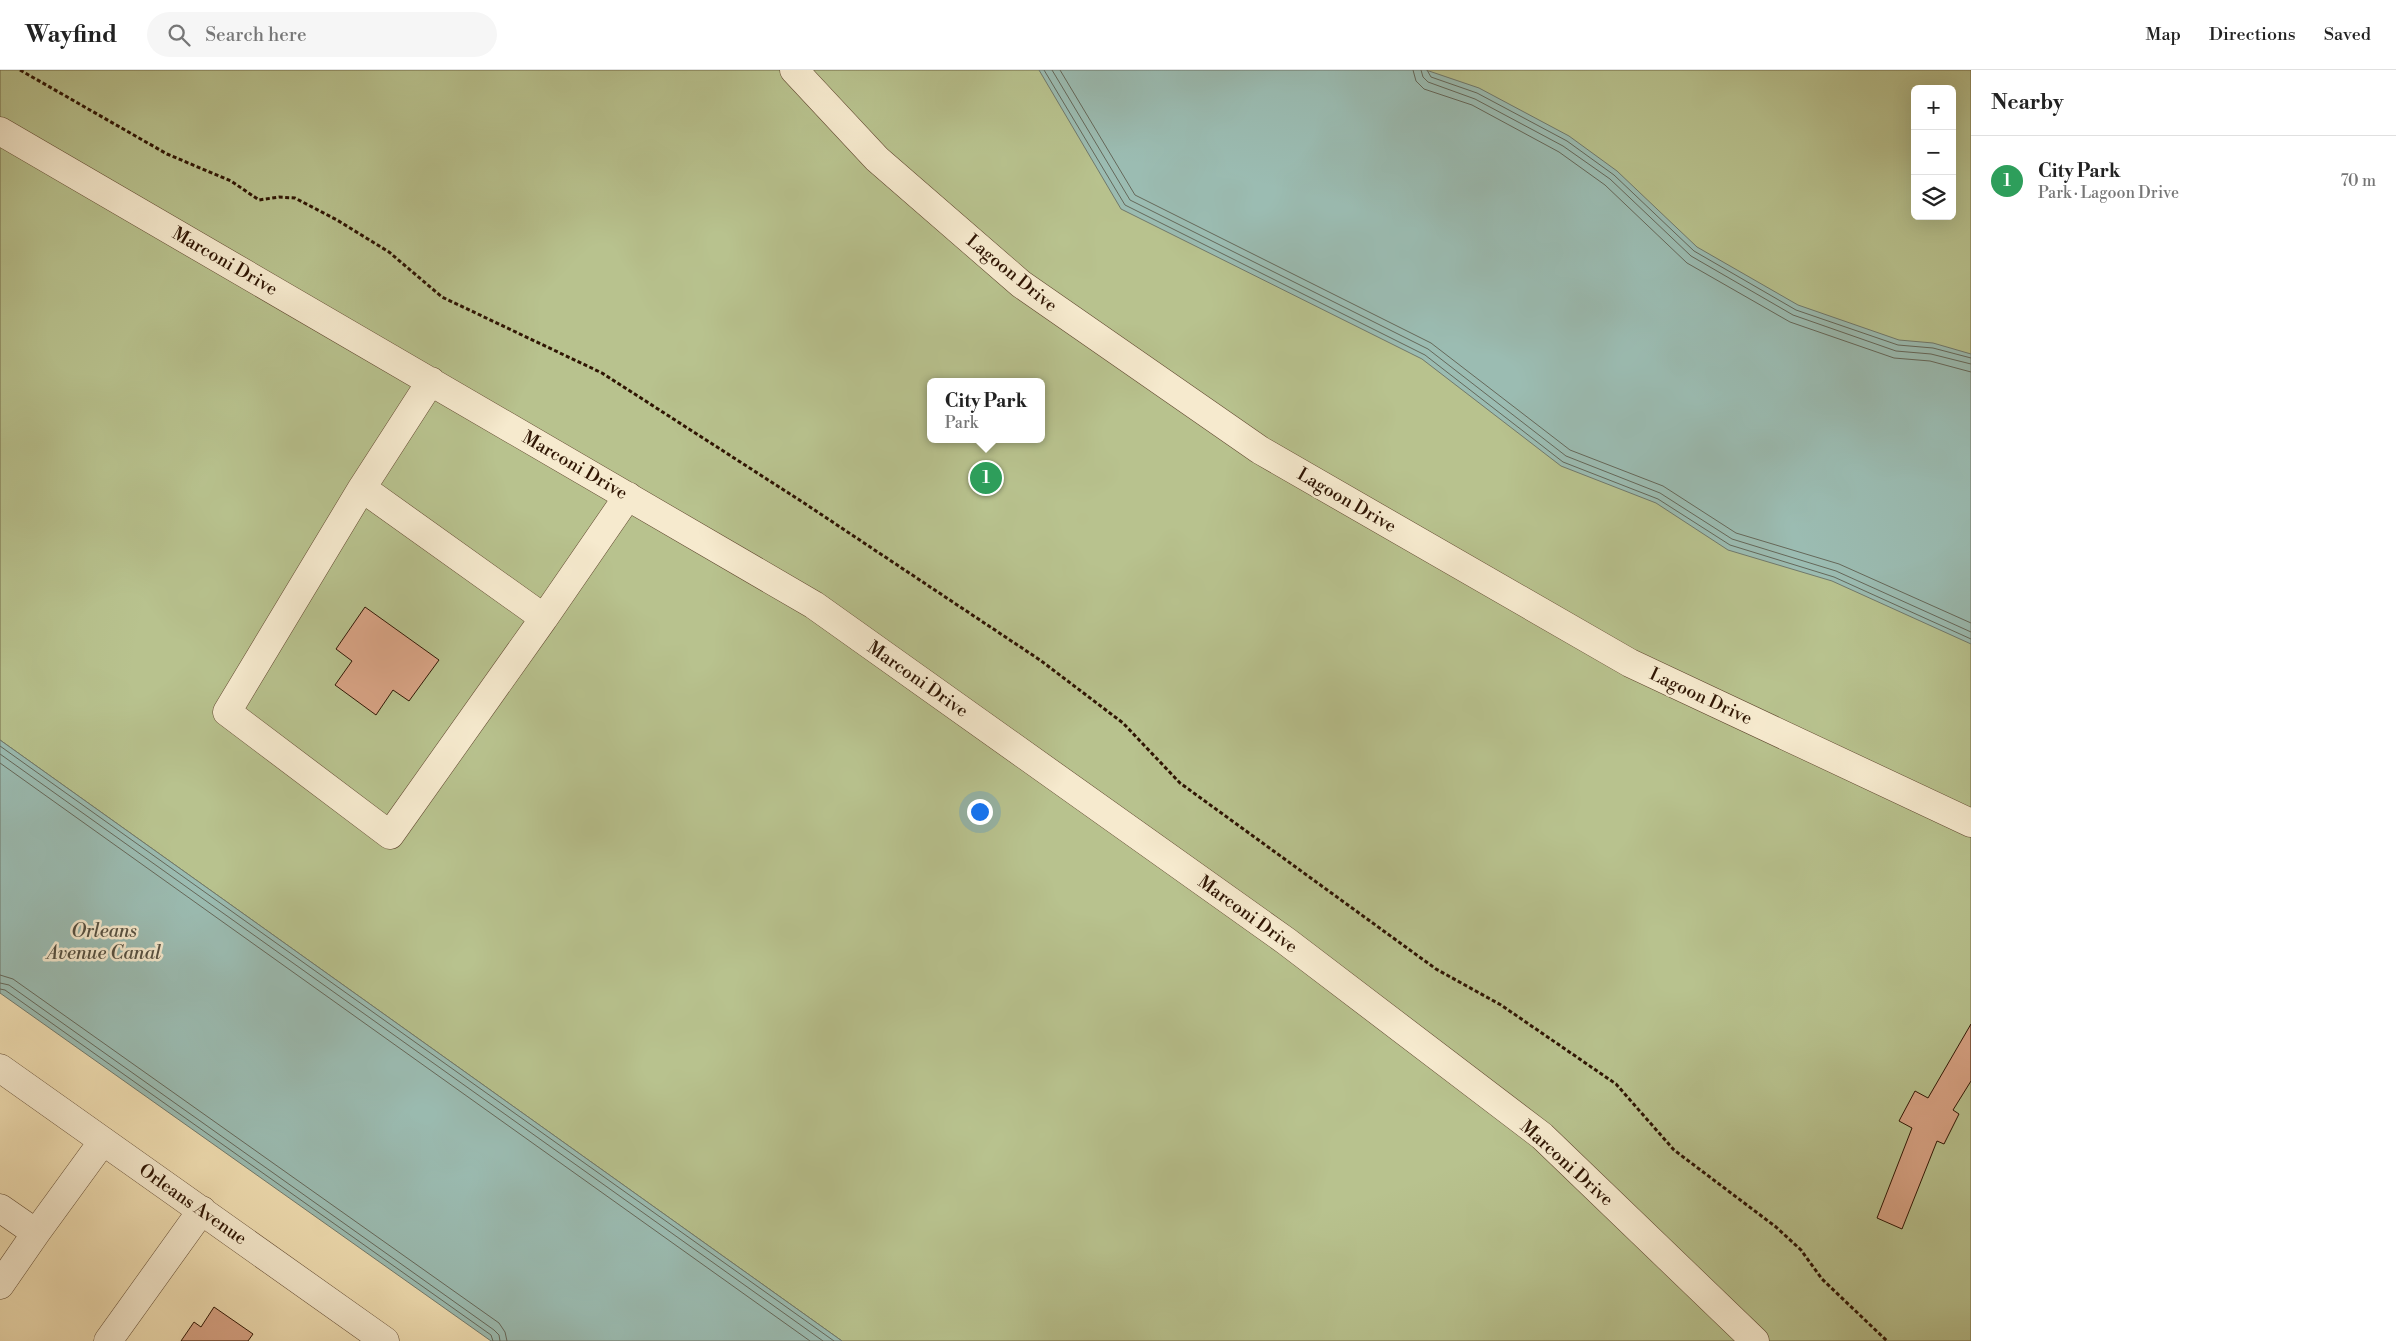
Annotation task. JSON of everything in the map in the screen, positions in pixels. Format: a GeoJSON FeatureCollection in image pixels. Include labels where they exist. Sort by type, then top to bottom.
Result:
{"type":"FeatureCollection","features":[{"type":"Feature","properties":{"kind":"street","name":"Lagoon Drive"},"geometry":{"type":"LineString","coordinates":[[794,70],[877,159],[1021,284],[1260,450],[1630,663],[1971,823]]}},
{"type":"Feature","properties":{"kind":"street","name":"Marconi Drive"},"geometry":{"type":"LineString","coordinates":[[0,131],[814,605],[1286,941],[1542,1136],[1755,1341]]}},
{"type":"Feature","properties":{"kind":"street"},"geometry":{"type":"LineString","coordinates":[[431,381],[362,488],[226,712],[390,835],[628,496]]}},
{"type":"Feature","properties":{"kind":"street"},"geometry":{"type":"LineString","coordinates":[[362,488],[544,618]]}},
{"type":"Feature","properties":{"kind":"street","name":"Orleans Avenue"},"geometry":{"type":"LineString","coordinates":[[0,1068],[385,1341]]}},
{"type":"Feature","properties":{"kind":"street"},"geometry":{"type":"LineString","coordinates":[[0,1285],[103,1141]]}},
{"type":"Feature","properties":{"kind":"street"},"geometry":{"type":"LineString","coordinates":[[0,1208],[36,1233]]}},
{"type":"Feature","properties":{"kind":"street"},"geometry":{"type":"LineString","coordinates":[[108,1341],[202,1210]]}},
{"type":"Feature","properties":{"kind":"path"},"geometry":{"type":"LineString","coordinates":[[20,70],[167,154],[231,181],[259,200],[279,197],[296,198],[337,220],[389,252],[442,297],[602,373],[804,503],[1040,660],[1123,723],[1180,783],[1436,969],[1501,1005],[1616,1084],[1674,1150],[1776,1227],[1801,1250],[1822,1279],[1887,1341]]}},
{"type":"Feature","properties":{"kind":"green space"},"geometry":{"type":"Polygon","coordinates":[[[0,70],[1971,70],[1971,1341],[842,1341],[0,740],[0,70]]]}},
{"type":"Feature","properties":{"kind":"water"},"geometry":{"type":"Polygon","coordinates":[[[1039,70],[1426,70],[1479,88],[1569,136],[1617,171],[1697,247],[1798,305],[1899,340],[1933,343],[1971,354],[1971,644],[1832,581],[1728,550],[1656,503],[1561,466],[1422,359],[1121,209],[1039,70]]]}},
{"type":"Feature","properties":{"kind":"water","name":"Orleans Avenue Canal"},"geometry":{"type":"Polygon","coordinates":[[[0,740],[842,1341],[491,1341],[0,993],[0,740]]]}},
{"type":"Feature","properties":{"kind":"building"},"geometry":{"type":"Polygon","coordinates":[[[365,607],[439,660],[409,701],[393,690],[376,715],[335,685],[352,661],[336,649],[365,607]]]}},
{"type":"Feature","properties":{"kind":"building"},"geometry":{"type":"Polygon","coordinates":[[[1971,1024],[1971,1081],[1953,1110],[1959,1114],[1944,1144],[1937,1141],[1902,1229],[1877,1218],[1912,1128],[1899,1121],[1915,1091],[1928,1098],[1971,1024]]]}},
{"type":"Feature","properties":{"kind":"building"},"geometry":{"type":"Polygon","coordinates":[[[214,1307],[253,1334],[248,1341],[181,1341],[194,1322],[201,1327],[214,1307]]]}},
{"type":"Feature","properties":{"kind":"place","name":"City Park"},"geometry":{"type":"Point","coordinates":[986,478]}}]}
